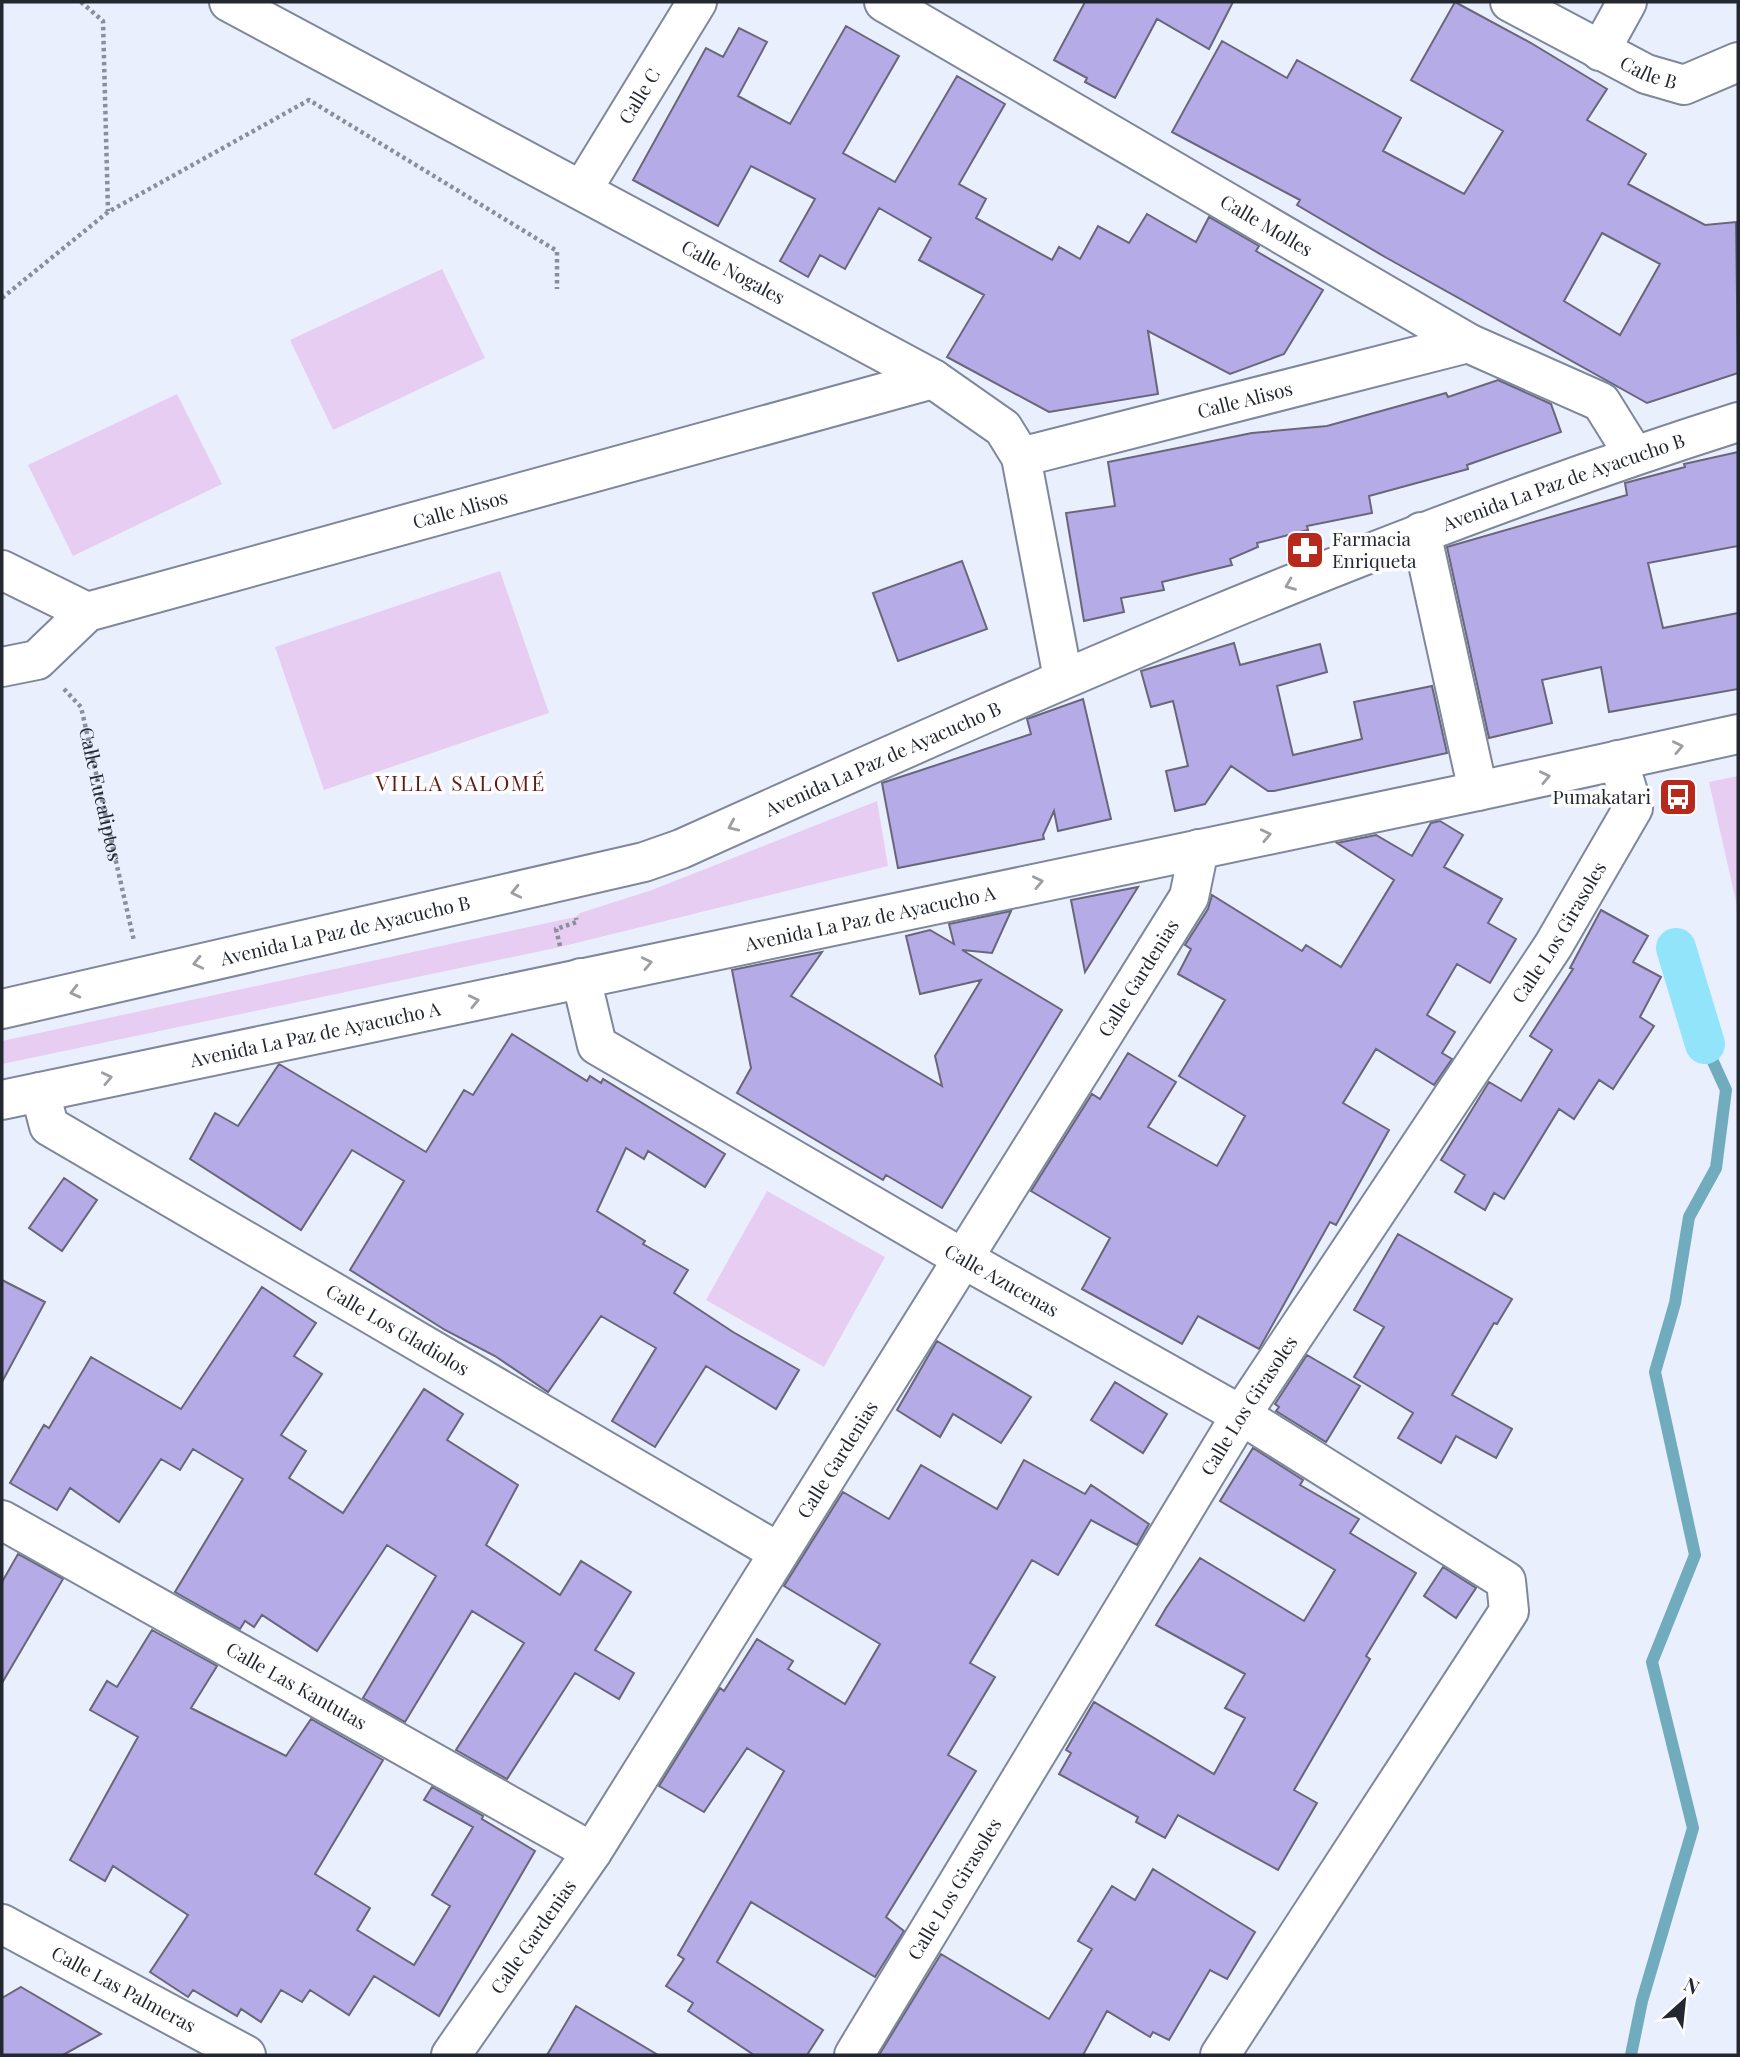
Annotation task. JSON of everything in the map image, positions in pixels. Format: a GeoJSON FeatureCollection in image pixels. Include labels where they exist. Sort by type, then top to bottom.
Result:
{"type":"FeatureCollection","features":[{"type":"Feature","properties":{"kind":"street","name":"Calle Nogales"},"geometry":{"type":"LineString","coordinates":[[229,2],[933,379],[1003,428],[1021,457],[1063,678]]}},
{"type":"Feature","properties":{"kind":"street","name":"Calle C"},"geometry":{"type":"LineString","coordinates":[[582,190],[697,2]]}},
{"type":"Feature","properties":{"kind":"street","name":"Calle Molles"},"geometry":{"type":"LineString","coordinates":[[884,2],[1468,343],[1601,402],[1634,455]]}},
{"type":"Feature","properties":{"kind":"street","name":"Calle B"},"geometry":{"type":"LineString","coordinates":[[1510,2],[1646,75],[1684,85],[1738,62]]}},
{"type":"Feature","properties":{"kind":"street"},"geometry":{"type":"LineString","coordinates":[[1600,51],[1627,2]]}},
{"type":"Feature","properties":{"kind":"street","name":"Calle Alisos"},"geometry":{"type":"LineString","coordinates":[[1021,457],[1468,343]]}},
{"type":"Feature","properties":{"kind":"street","name":"Calle Alisos"},"geometry":{"type":"LineString","coordinates":[[19,664],[87,612],[933,379]]}},
{"type":"Feature","properties":{"kind":"street","name":"Avenida La Paz de Ayacucho B"},"geometry":{"type":"LineString","coordinates":[[2,1009],[644,862],[681,849],[1063,678],[1421,532],[1634,455],[1738,422]]}},
{"type":"Feature","properties":{"kind":"street"},"geometry":{"type":"LineString","coordinates":[[1421,532],[1478,791]]}},
{"type":"Feature","properties":{"kind":"street"},"geometry":{"type":"LineString","coordinates":[[2,570],[87,612]]}},
{"type":"Feature","properties":{"kind":"street","name":"Avenida La Paz de Ayacucho A"},"geometry":{"type":"LineString","coordinates":[[2,1100],[1478,791],[1738,734]]}},
{"type":"Feature","properties":{"kind":"street","name":"Calle Los Girasoles"},"geometry":{"type":"LineString","coordinates":[[854,2055],[1241,1415],[1553,946],[1633,808],[1618,760]]}},
{"type":"Feature","properties":{"kind":"street","name":"Calle Gardenias"},"geometry":{"type":"LineString","coordinates":[[451,2055],[592,1852],[1189,897],[1199,849]]}},
{"type":"Feature","properties":{"kind":"street","name":"Calle Azucenas"},"geometry":{"type":"LineString","coordinates":[[581,978],[597,1045],[962,1258],[1241,1415],[1506,1581],[1509,1611],[1220,2055]]}},
{"type":"Feature","properties":{"kind":"street","name":"Calle Los Gladiolos"},"geometry":{"type":"LineString","coordinates":[[40,1092],[50,1126],[778,1552]]}},
{"type":"Feature","properties":{"kind":"street","name":"Calle Las Kantutas"},"geometry":{"type":"LineString","coordinates":[[2,1520],[592,1852]]}},
{"type":"Feature","properties":{"kind":"street","name":"Calle Las Palmeras"},"geometry":{"type":"LineString","coordinates":[[2,1924],[198,2046],[246,2055]]}},
{"type":"Feature","properties":{"kind":"path"},"geometry":{"type":"LineString","coordinates":[[81,2],[103,21],[108,212]]}},
{"type":"Feature","properties":{"kind":"path"},"geometry":{"type":"LineString","coordinates":[[2,298],[108,212],[309,100],[557,251],[557,289]]}},
{"type":"Feature","properties":{"kind":"path","name":"Calle Eucaliptos"},"geometry":{"type":"LineString","coordinates":[[19,664],[81,707],[134,942]]}},
{"type":"Feature","properties":{"kind":"path"},"geometry":{"type":"LineString","coordinates":[[560,947],[556,929],[577,922],[575,917]]}},
{"type":"Feature","properties":{"kind":"shaded area"},"geometry":{"type":"Polygon","coordinates":[[[442,269],[485,358],[333,430],[290,340],[442,269]]]}},
{"type":"Feature","properties":{"kind":"shaded area"},"geometry":{"type":"Polygon","coordinates":[[[177,394],[222,484],[73,556],[28,465],[177,394]]]}},
{"type":"Feature","properties":{"kind":"shaded area"},"geometry":{"type":"Polygon","coordinates":[[[500,571],[549,713],[324,790],[275,647],[500,571]]]}},
{"type":"Feature","properties":{"kind":"shaded area"},"geometry":{"type":"Polygon","coordinates":[[[1738,776],[1738,906],[1737,906],[1709,782],[1738,776]]]}},
{"type":"Feature","properties":{"kind":"shaded area"},"geometry":{"type":"Polygon","coordinates":[[[877,801],[888,866],[560,947],[2,1064],[2,1041],[575,917],[580,913],[652,890],[877,801]]]}},
{"type":"Feature","properties":{"kind":"shaded area"},"geometry":{"type":"Polygon","coordinates":[[[767,1191],[885,1257],[824,1367],[706,1300],[767,1191]]]}},
{"type":"Feature","properties":{"kind":"building"},"geometry":{"type":"Polygon","coordinates":[[[1085,2],[1233,2],[1209,49],[1157,19],[1115,98],[1085,82],[1087,78],[1054,60],[1085,2]]]}},
{"type":"Feature","properties":{"kind":"building"},"geometry":{"type":"Polygon","coordinates":[[[1455,2],[1531,43],[1607,89],[1587,120],[1646,154],[1628,184],[1705,225],[1736,222],[1738,373],[1647,403],[1385,257],[1297,205],[1300,200],[1172,132],[1222,41],[1287,78],[1297,60],[1401,118],[1383,151],[1464,194],[1503,131],[1411,80],[1455,2]],[[1602,233],[1564,301],[1620,335],[1660,264],[1602,233]]]}},
{"type":"Feature","properties":{"kind":"building"},"geometry":{"type":"Polygon","coordinates":[[[846,26],[899,56],[843,153],[895,182],[957,76],[1005,104],[959,184],[986,199],[976,218],[1052,260],[1059,247],[1080,259],[1098,226],[1129,243],[1147,214],[1196,242],[1209,217],[1259,246],[1256,251],[1323,290],[1284,354],[1230,374],[1148,331],[1158,394],[1049,412],[947,357],[984,295],[919,260],[931,238],[879,208],[845,269],[820,255],[808,277],[780,261],[815,199],[751,166],[718,226],[633,180],[706,48],[723,57],[739,28],[767,42],[738,96],[790,124],[846,26]]]}},
{"type":"Feature","properties":{"kind":"building"},"geometry":{"type":"Polygon","coordinates":[[[1498,380],[1551,404],[1561,432],[1467,465],[1468,469],[1369,496],[1372,513],[1307,526],[1308,530],[1257,543],[1258,547],[1230,559],[1232,565],[1162,582],[1164,590],[1121,598],[1124,612],[1084,621],[1066,513],[1115,506],[1108,462],[1252,433],[1327,426],[1446,393],[1448,397],[1498,380]]]}},
{"type":"Feature","properties":{"kind":"building"},"geometry":{"type":"Polygon","coordinates":[[[1738,452],[1738,546],[1648,563],[1663,628],[1738,613],[1738,689],[1609,712],[1601,667],[1542,680],[1552,723],[1489,738],[1447,547],[1627,495],[1625,483],[1685,467],[1684,464],[1738,452]]]}},
{"type":"Feature","properties":{"kind":"building"},"geometry":{"type":"Polygon","coordinates":[[[962,561],[987,629],[898,661],[873,593],[962,561]]]}},
{"type":"Feature","properties":{"kind":"building"},"geometry":{"type":"Polygon","coordinates":[[[1234,643],[1240,665],[1320,644],[1327,672],[1277,686],[1293,755],[1362,739],[1354,702],[1432,686],[1447,753],[1274,791],[1268,791],[1231,766],[1205,804],[1175,811],[1166,771],[1188,766],[1173,701],[1151,707],[1141,671],[1234,643]]]}},
{"type":"Feature","properties":{"kind":"building"},"geometry":{"type":"Polygon","coordinates":[[[1083,699],[1111,819],[1058,831],[1054,811],[1043,835],[1044,839],[898,868],[882,783],[1031,734],[1027,719],[1083,699]]]}},
{"type":"Feature","properties":{"kind":"building"},"geometry":{"type":"Polygon","coordinates":[[[1440,821],[1463,835],[1444,867],[1502,899],[1488,923],[1516,939],[1490,983],[1457,964],[1427,1015],[1455,1032],[1442,1053],[1452,1059],[1434,1085],[1376,1049],[1343,1103],[1389,1130],[1336,1225],[1330,1222],[1259,1349],[1198,1316],[1182,1344],[1082,1289],[1110,1238],[1031,1191],[1092,1094],[1100,1099],[1128,1053],[1176,1082],[1148,1127],[1217,1166],[1245,1116],[1179,1076],[1225,1000],[1178,974],[1191,949],[1185,945],[1208,909],[1212,895],[1302,951],[1306,945],[1341,967],[1394,880],[1337,843],[1376,835],[1412,856],[1431,823],[1440,821]]]}},
{"type":"Feature","properties":{"kind":"building"},"geometry":{"type":"Polygon","coordinates":[[[1138,887],[1085,972],[1071,900],[1138,887]]]}},
{"type":"Feature","properties":{"kind":"building"},"geometry":{"type":"Polygon","coordinates":[[[1601,910],[1648,936],[1633,962],[1661,977],[1640,1017],[1654,1026],[1613,1089],[1599,1080],[1574,1119],[1559,1109],[1504,1199],[1494,1193],[1485,1210],[1455,1192],[1465,1175],[1441,1160],[1489,1082],[1521,1101],[1552,1050],[1530,1036],[1573,969],[1570,968],[1601,910]]]}},
{"type":"Feature","properties":{"kind":"building"},"geometry":{"type":"Polygon","coordinates":[[[1011,911],[992,953],[962,950],[1062,1010],[942,1208],[886,1175],[883,1180],[737,1093],[751,1068],[732,970],[822,952],[791,996],[942,1086],[935,1056],[981,980],[920,994],[906,936],[930,930],[954,944],[949,924],[1011,911]]]}},
{"type":"Feature","properties":{"kind":"building"},"geometry":{"type":"Polygon","coordinates":[[[512,1034],[587,1081],[590,1076],[601,1083],[603,1079],[725,1154],[705,1187],[648,1151],[644,1159],[626,1148],[597,1211],[645,1241],[643,1244],[688,1270],[674,1293],[733,1332],[799,1370],[776,1409],[706,1366],[655,1447],[612,1421],[656,1348],[601,1316],[548,1392],[495,1356],[445,1330],[350,1270],[404,1181],[352,1150],[301,1230],[190,1159],[215,1113],[238,1126],[279,1064],[426,1152],[464,1090],[473,1095],[512,1034]]]}},
{"type":"Feature","properties":{"kind":"building"},"geometry":{"type":"Polygon","coordinates":[[[64,1178],[97,1200],[62,1251],[29,1228],[64,1178]]]}},
{"type":"Feature","properties":{"kind":"building"},"geometry":{"type":"Polygon","coordinates":[[[1398,1234],[1512,1299],[1497,1324],[1494,1323],[1452,1395],[1512,1429],[1496,1458],[1456,1436],[1441,1463],[1398,1438],[1413,1413],[1354,1377],[1384,1327],[1354,1310],[1398,1234]]]}},
{"type":"Feature","properties":{"kind":"building"},"geometry":{"type":"Polygon","coordinates":[[[2,1280],[45,1302],[2,1382],[2,1280]]]}},
{"type":"Feature","properties":{"kind":"building"},"geometry":{"type":"Polygon","coordinates":[[[262,1287],[316,1323],[294,1356],[322,1374],[281,1435],[306,1451],[289,1478],[343,1513],[424,1389],[463,1414],[447,1440],[518,1485],[486,1545],[560,1595],[581,1561],[631,1592],[595,1650],[634,1673],[619,1699],[575,1673],[507,1779],[456,1750],[524,1643],[472,1611],[405,1722],[363,1698],[436,1576],[387,1545],[317,1651],[262,1615],[254,1627],[245,1621],[240,1629],[175,1592],[243,1479],[193,1449],[180,1470],[161,1459],[119,1522],[70,1488],[57,1510],[10,1483],[44,1425],[49,1428],[91,1357],[181,1409],[262,1287]]]}},
{"type":"Feature","properties":{"kind":"building"},"geometry":{"type":"Polygon","coordinates":[[[937,1341],[1031,1397],[1001,1443],[953,1414],[940,1437],[897,1410],[937,1341]]]}},
{"type":"Feature","properties":{"kind":"building"},"geometry":{"type":"Polygon","coordinates":[[[1307,1355],[1360,1386],[1326,1442],[1276,1411],[1279,1407],[1275,1404],[1307,1355]]]}},
{"type":"Feature","properties":{"kind":"building"},"geometry":{"type":"Polygon","coordinates":[[[1115,1382],[1167,1414],[1143,1453],[1091,1420],[1115,1382]]]}},
{"type":"Feature","properties":{"kind":"building"},"geometry":{"type":"Polygon","coordinates":[[[1253,1448],[1303,1480],[1300,1485],[1359,1519],[1350,1533],[1416,1573],[1366,1656],[1370,1659],[1294,1790],[1317,1803],[1278,1870],[1178,1815],[1165,1838],[1136,1822],[1138,1817],[1059,1774],[1071,1753],[1066,1750],[1094,1702],[1214,1774],[1245,1718],[1225,1708],[1245,1674],[1156,1625],[1166,1608],[1200,1558],[1304,1621],[1335,1570],[1220,1501],[1253,1448]]]}},
{"type":"Feature","properties":{"kind":"building"},"geometry":{"type":"Polygon","coordinates":[[[1024,1460],[1085,1494],[1091,1485],[1149,1524],[1137,1545],[1091,1520],[1058,1575],[1032,1560],[970,1663],[995,1677],[948,1755],[976,1771],[886,1917],[904,1931],[875,1977],[751,1902],[717,1962],[823,2030],[807,2055],[754,2055],[688,2011],[693,2003],[666,1986],[684,1959],[678,1955],[784,1771],[747,1748],[704,1812],[659,1786],[720,1688],[724,1691],[757,1639],[793,1661],[788,1669],[845,1704],[880,1644],[784,1586],[843,1492],[889,1519],[921,1465],[997,1509],[1024,1460]]]}},
{"type":"Feature","properties":{"kind":"building"},"geometry":{"type":"Polygon","coordinates":[[[18,1554],[63,1579],[2,1683],[2,1582],[18,1554]]]}},
{"type":"Feature","properties":{"kind":"building"},"geometry":{"type":"Polygon","coordinates":[[[1443,1567],[1476,1588],[1456,1618],[1424,1596],[1443,1567]]]}},
{"type":"Feature","properties":{"kind":"building"},"geometry":{"type":"Polygon","coordinates":[[[152,1630],[217,1666],[191,1708],[286,1756],[311,1719],[383,1760],[315,1874],[370,1908],[357,1930],[414,1965],[450,1906],[432,1895],[473,1827],[424,1800],[432,1787],[483,1816],[482,1819],[535,1851],[439,2016],[374,1976],[349,2015],[310,1990],[302,2002],[281,1990],[261,2022],[241,2009],[237,2016],[193,1990],[188,1997],[150,1972],[188,1915],[113,1866],[105,1881],[70,1860],[138,1737],[90,1710],[107,1681],[117,1687],[152,1630]]]}},
{"type":"Feature","properties":{"kind":"building"},"geometry":{"type":"Polygon","coordinates":[[[1153,1869],[1255,1932],[1227,1979],[1210,1970],[1169,2040],[1153,2032],[1150,2037],[1107,2011],[1083,2055],[879,2055],[941,1954],[1049,2019],[1092,1949],[1078,1941],[1112,1886],[1135,1900],[1153,1869]]]}},
{"type":"Feature","properties":{"kind":"building"},"geometry":{"type":"Polygon","coordinates":[[[21,1987],[101,2034],[63,2055],[2,2055],[2,1998],[21,1987]]]}},
{"type":"Feature","properties":{"kind":"building"},"geometry":{"type":"Polygon","coordinates":[[[576,2006],[658,2055],[547,2055],[576,2006]]]}},
{"type":"Feature","properties":{"kind":"waterway"},"geometry":{"type":"LineString","coordinates":[[1676,948],[1705,1044]]}},
{"type":"Feature","properties":{"kind":"waterway"},"geometry":{"type":"LineString","coordinates":[[1631,2055],[1642,2001],[1693,1828],[1652,1662],[1695,1555],[1655,1372],[1675,1303],[1689,1217],[1716,1168],[1726,1090],[1705,1044]]}},
{"type":"Feature","properties":{"kind":"place","name":"Farmacia Enriqueta"},"geometry":{"type":"Point","coordinates":[1305,550]}},
{"type":"Feature","properties":{"kind":"place","name":"Pumakatari"},"geometry":{"type":"Point","coordinates":[1678,797]}},
{"type":"Feature","properties":{"kind":"district","name":"VILLA SALOMÉ"},"geometry":{"type":"Point","coordinates":[461,784]}}]}
